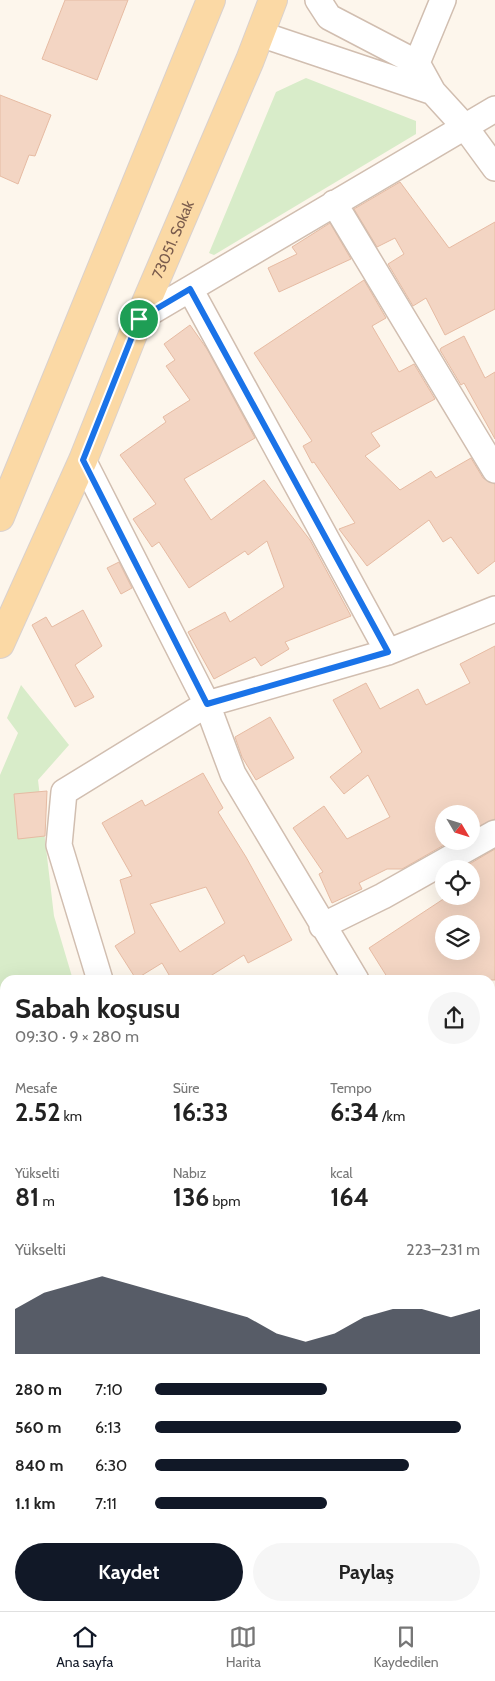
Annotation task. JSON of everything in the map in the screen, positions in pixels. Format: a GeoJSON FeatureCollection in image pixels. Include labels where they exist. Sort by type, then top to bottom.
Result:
{"type":"FeatureCollection","features":[{"type":"Feature","properties":{"kind":"main road"},"geometry":{"type":"LineString","coordinates":[[0,517],[211,0]]}},
{"type":"Feature","properties":{"kind":"main road","name":"73051. Sokak"},"geometry":{"type":"LineString","coordinates":[[0,644],[83,460],[139,319],[273,0]]}},
{"type":"Feature","properties":{"kind":"street"},"geometry":{"type":"LineString","coordinates":[[318,0],[329,17],[417,62],[433,92],[465,127],[495,168]]}},
{"type":"Feature","properties":{"kind":"street"},"geometry":{"type":"LineString","coordinates":[[417,62],[443,0]]}},
{"type":"Feature","properties":{"kind":"street"},"geometry":{"type":"LineString","coordinates":[[260,34],[433,92]]}},
{"type":"Feature","properties":{"kind":"street"},"geometry":{"type":"LineString","coordinates":[[139,319],[495,109]]}},
{"type":"Feature","properties":{"kind":"street"},"geometry":{"type":"LineString","coordinates":[[334,203],[495,470]]}},
{"type":"Feature","properties":{"kind":"street"},"geometry":{"type":"LineString","coordinates":[[190,289],[388,652]]}},
{"type":"Feature","properties":{"kind":"street"},"geometry":{"type":"LineString","coordinates":[[83,460],[207,704],[233,774],[353,975]]}},
{"type":"Feature","properties":{"kind":"street"},"geometry":{"type":"LineString","coordinates":[[99,975],[60,845],[64,792],[207,704],[388,652],[495,609]]}},
{"type":"Feature","properties":{"kind":"street"},"geometry":{"type":"LineString","coordinates":[[322,926],[383,896],[495,834]]}},
{"type":"Feature","properties":{"kind":"green space"},"geometry":{"type":"Polygon","coordinates":[[[306,78],[416,121],[416,134],[214,255],[209,253],[276,92],[306,78]]]}},
{"type":"Feature","properties":{"kind":"green space"},"geometry":{"type":"Polygon","coordinates":[[[21,685],[69,745],[38,780],[54,916],[72,975],[0,975],[0,775],[18,733],[7,718],[21,685]]]}},
{"type":"Feature","properties":{"kind":"building"},"geometry":{"type":"Polygon","coordinates":[[[65,0],[128,0],[97,80],[42,59],[65,0]]]}},
{"type":"Feature","properties":{"kind":"building"},"geometry":{"type":"Polygon","coordinates":[[[0,95],[51,115],[35,156],[29,155],[18,184],[0,176],[0,95]]]}},
{"type":"Feature","properties":{"kind":"building"},"geometry":{"type":"Polygon","coordinates":[[[400,182],[449,248],[495,222],[495,309],[445,335],[426,298],[413,306],[388,264],[404,254],[395,238],[377,247],[354,209],[400,182]]]}},
{"type":"Feature","properties":{"kind":"building"},"geometry":{"type":"Polygon","coordinates":[[[330,223],[351,259],[279,292],[268,268],[297,254],[292,247],[330,223]]]}},
{"type":"Feature","properties":{"kind":"building"},"geometry":{"type":"Polygon","coordinates":[[[364,280],[386,318],[372,326],[399,372],[414,364],[435,399],[371,433],[380,446],[365,456],[400,490],[431,471],[436,478],[471,458],[483,478],[495,484],[495,561],[478,574],[451,537],[443,542],[429,520],[367,566],[339,529],[355,523],[314,462],[312,463],[303,446],[312,441],[254,353],[364,280]]]}},
{"type":"Feature","properties":{"kind":"building"},"geometry":{"type":"Polygon","coordinates":[[[190,325],[207,349],[255,438],[184,479],[211,520],[264,480],[310,540],[351,616],[285,642],[289,649],[261,666],[255,657],[214,679],[188,632],[225,612],[230,622],[284,587],[267,541],[248,555],[245,551],[189,588],[159,542],[152,547],[133,519],[156,504],[120,455],[166,422],[163,417],[190,400],[166,366],[175,360],[164,344],[190,325]]]}},
{"type":"Feature","properties":{"kind":"building"},"geometry":{"type":"Polygon","coordinates":[[[464,336],[485,378],[495,372],[495,439],[464,383],[461,385],[440,350],[464,336]]]}},
{"type":"Feature","properties":{"kind":"building"},"geometry":{"type":"Polygon","coordinates":[[[119,562],[132,588],[121,594],[107,568],[119,562]]]}},
{"type":"Feature","properties":{"kind":"building"},"geometry":{"type":"Polygon","coordinates":[[[83,610],[102,646],[75,665],[94,697],[75,707],[32,625],[46,617],[52,627],[83,610]]]}},
{"type":"Feature","properties":{"kind":"building"},"geometry":{"type":"Polygon","coordinates":[[[495,646],[495,819],[480,826],[480,805],[435,805],[435,850],[402,869],[387,869],[359,883],[362,889],[332,903],[319,874],[323,872],[293,828],[324,806],[347,839],[390,817],[368,775],[344,794],[330,777],[362,752],[333,700],[366,683],[380,709],[418,689],[426,705],[470,683],[460,664],[495,646]]]}},
{"type":"Feature","properties":{"kind":"building"},"geometry":{"type":"Polygon","coordinates":[[[270,717],[294,758],[256,780],[242,757],[235,737],[270,717]]]}},
{"type":"Feature","properties":{"kind":"building"},"geometry":{"type":"Polygon","coordinates":[[[203,773],[223,808],[218,812],[246,857],[292,940],[248,963],[244,955],[212,975],[169,975],[162,963],[142,975],[133,975],[115,946],[135,933],[120,880],[132,876],[102,823],[142,800],[145,806],[203,773]],[[206,887],[150,904],[180,952],[225,923],[206,887]]]}},
{"type":"Feature","properties":{"kind":"building"},"geometry":{"type":"Polygon","coordinates":[[[47,791],[45,836],[18,839],[14,794],[47,791]]]}},
{"type":"Feature","properties":{"kind":"building"},"geometry":{"type":"Polygon","coordinates":[[[495,849],[495,975],[386,975],[369,948],[435,905],[480,905],[480,860],[476,860],[495,849]]]}},
{"type":"Feature","properties":{"kind":"route"},"geometry":{"type":"LineString","coordinates":[[190,289],[388,652],[207,704],[83,460],[139,319],[190,289]]}}]}
